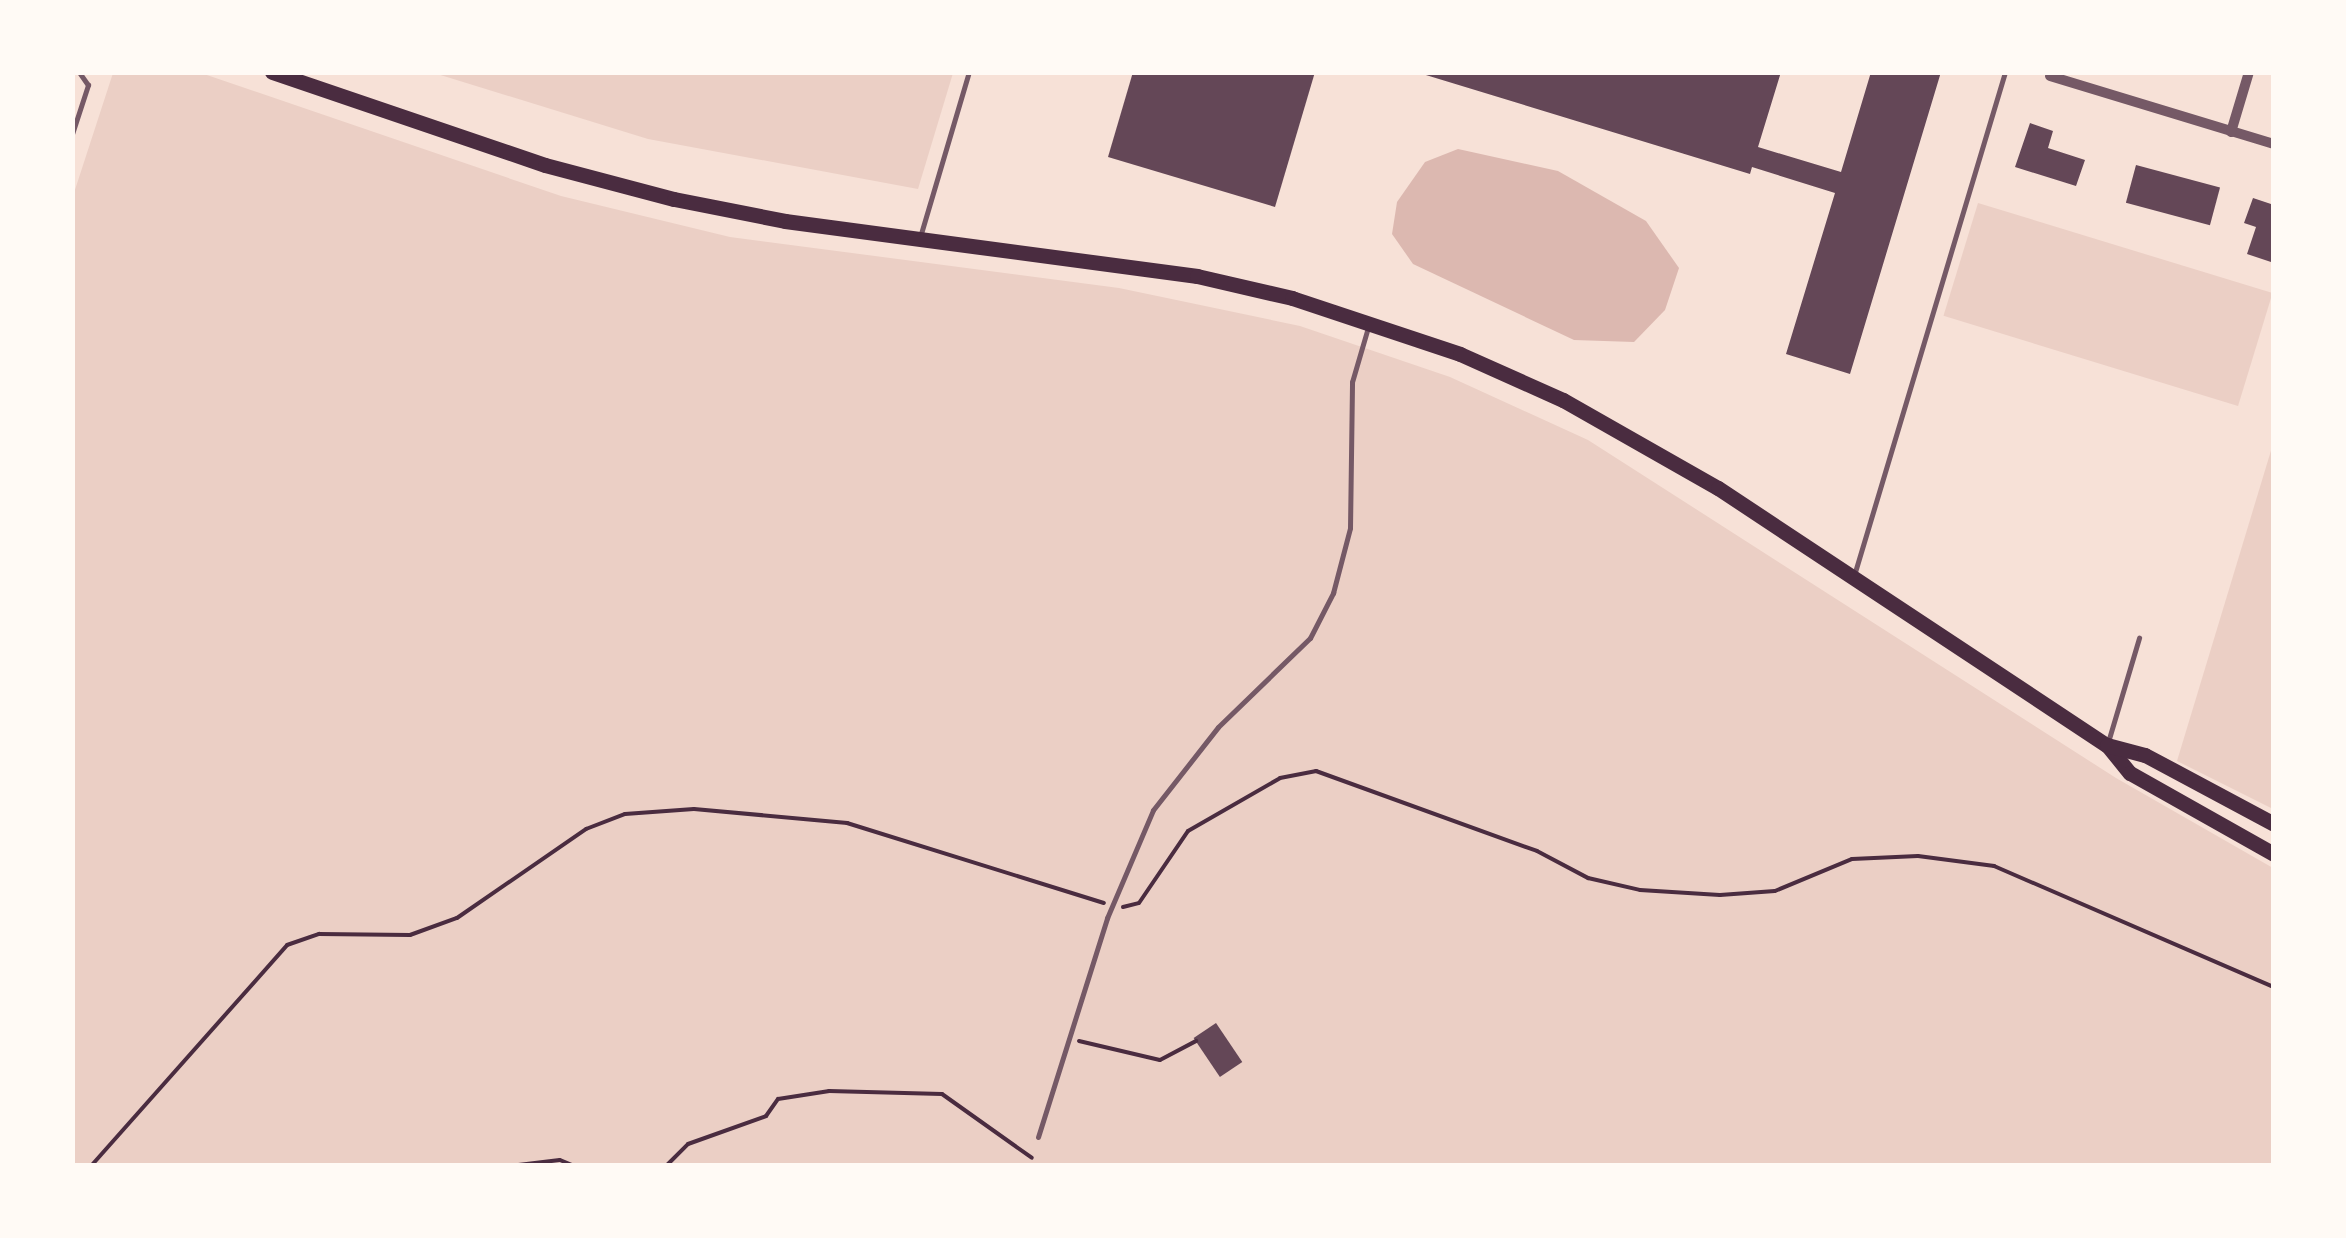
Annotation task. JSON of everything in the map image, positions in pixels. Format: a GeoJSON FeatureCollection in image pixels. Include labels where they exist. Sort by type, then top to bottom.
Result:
{"type":"FeatureCollection","features":[{"type":"Feature","properties":{"kind":"main road"},"geometry":{"type":"LineString","coordinates":[[272,72],[600,180],[786,221],[1197,276],[1370,321],[1460,354],[1608,424],[1854,578],[2107,745],[2130,773],[2274,854]]}},
{"type":"Feature","properties":{"kind":"main road"},"geometry":{"type":"LineString","coordinates":[[2107,745],[2144,754],[2274,824]]}},
{"type":"Feature","properties":{"kind":"street"},"geometry":{"type":"LineString","coordinates":[[2231,132],[2249,72]]}},
{"type":"Feature","properties":{"kind":"street"},"geometry":{"type":"LineString","coordinates":[[2050,76],[2274,144]]}},
{"type":"Feature","properties":{"kind":"lane"},"geometry":{"type":"LineString","coordinates":[[72,134],[88,85],[79,72]]}},
{"type":"Feature","properties":{"kind":"lane"},"geometry":{"type":"LineString","coordinates":[[920,240],[969,72]]}},
{"type":"Feature","properties":{"kind":"lane"},"geometry":{"type":"LineString","coordinates":[[1854,578],[2006,72]]}},
{"type":"Feature","properties":{"kind":"lane"},"geometry":{"type":"LineString","coordinates":[[1038,1137],[1107,918],[1152,810],[1218,727],[1302,648],[1334,593],[1350,528],[1352,382],[1370,321]]}},
{"type":"Feature","properties":{"kind":"lane"},"geometry":{"type":"LineString","coordinates":[[2107,745],[2139,638]]}},
{"type":"Feature","properties":{"kind":"path"},"geometry":{"type":"LineString","coordinates":[[1120,906],[1138,902],[1188,831],[1280,778],[1316,771],[1537,851],[1588,878],[1640,890],[1720,896],[1775,891],[1852,859],[1918,856],[1994,866],[2085,900],[2274,987]]}},
{"type":"Feature","properties":{"kind":"path"},"geometry":{"type":"LineString","coordinates":[[92,1166],[288,945],[319,934],[362,939],[410,935],[457,918],[586,829],[625,814],[694,809],[847,823],[1100,902]]}},
{"type":"Feature","properties":{"kind":"path"},"geometry":{"type":"LineString","coordinates":[[1070,1039],[1160,1060],[1196,1041]]}},
{"type":"Feature","properties":{"kind":"path"},"geometry":{"type":"LineString","coordinates":[[666,1166],[688,1144],[766,1116],[778,1098],[829,1091],[942,1094],[1032,1158],[1035,1166]]}},
{"type":"Feature","properties":{"kind":"path"},"geometry":{"type":"LineString","coordinates":[[1032,1158],[1038,1137]]}},
{"type":"Feature","properties":{"kind":"path"},"geometry":{"type":"LineString","coordinates":[[510,1166],[560,1160],[574,1166]]}},
{"type":"Feature","properties":{"kind":"shaded area"},"geometry":{"type":"Polygon","coordinates":[[[113,73],[201,73],[561,196],[730,237],[1119,288],[1300,326],[1450,377],[1588,440],[2116,778],[2273,868],[2273,1165],[73,1166],[72,199],[113,73]]]}},
{"type":"Feature","properties":{"kind":"shaded area"},"geometry":{"type":"Polygon","coordinates":[[[434,73],[953,73],[918,189],[648,139],[434,73]]]}},
{"type":"Feature","properties":{"kind":"shaded area"},"geometry":{"type":"Polygon","coordinates":[[[1458,149],[1558,171],[1646,221],[1679,268],[1665,310],[1634,342],[1574,340],[1413,264],[1392,234],[1397,202],[1425,162],[1458,149]]]}},
{"type":"Feature","properties":{"kind":"shaded area"},"geometry":{"type":"Polygon","coordinates":[[[1978,203],[2273,293],[2238,406],[1944,316],[1978,203]]]}},
{"type":"Feature","properties":{"kind":"shaded area"},"geometry":{"type":"Polygon","coordinates":[[[2273,444],[2274,809],[2177,761],[2273,444]]]}},
{"type":"Feature","properties":{"kind":"building"},"geometry":{"type":"Polygon","coordinates":[[[1133,72],[1315,72],[1275,207],[1108,157],[1133,72]]]}},
{"type":"Feature","properties":{"kind":"building"},"geometry":{"type":"Polygon","coordinates":[[[1416,72],[1781,72],[1758,147],[1841,172],[1871,72],[1941,72],[1850,374],[1786,354],[1835,193],[1752,167],[1750,174],[1416,72]]]}},
{"type":"Feature","properties":{"kind":"building"},"geometry":{"type":"Polygon","coordinates":[[[2030,123],[2053,131],[2048,148],[2085,160],[2076,186],[2015,167],[2030,123]]]}},
{"type":"Feature","properties":{"kind":"building"},"geometry":{"type":"Polygon","coordinates":[[[2136,165],[2220,188],[2210,225],[2126,203],[2136,165]]]}},
{"type":"Feature","properties":{"kind":"building"},"geometry":{"type":"Polygon","coordinates":[[[2253,198],[2274,205],[2274,263],[2247,254],[2256,227],[2244,223],[2253,198]]]}},
{"type":"Feature","properties":{"kind":"building"},"geometry":{"type":"Polygon","coordinates":[[[1216,1023],[1242,1062],[1220,1077],[1194,1038],[1216,1023]]]}}]}
